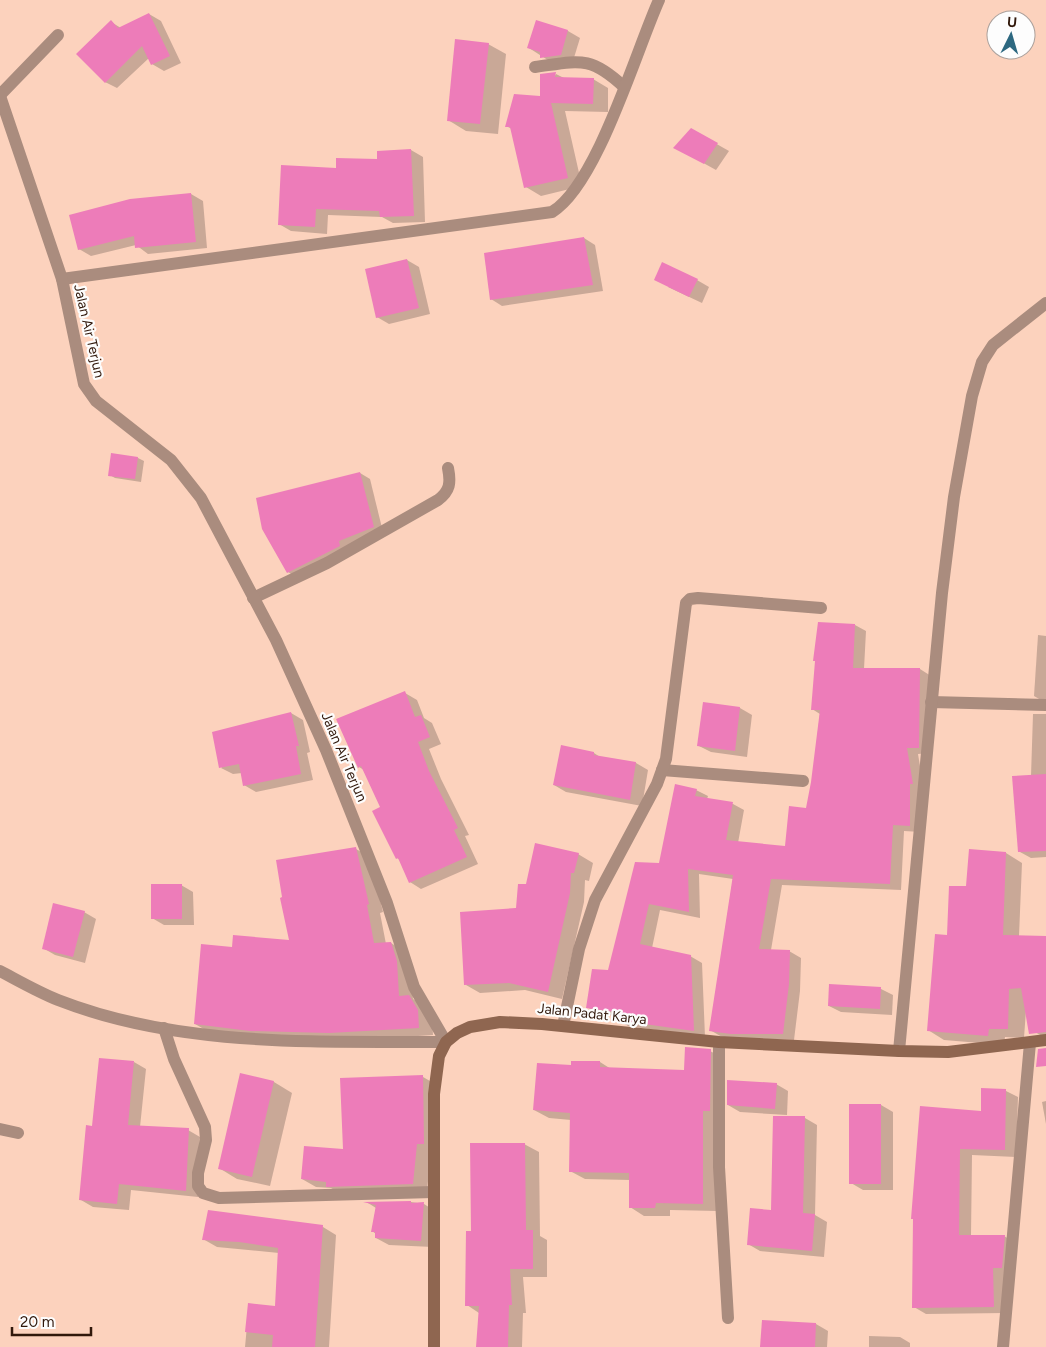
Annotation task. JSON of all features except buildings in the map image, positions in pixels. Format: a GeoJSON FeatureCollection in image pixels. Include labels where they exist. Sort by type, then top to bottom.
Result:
{"type":"FeatureCollection","features":[{"type":"Feature","properties":{"kind":"main road","name":"Jalan Padat Karya"},"geometry":{"type":"LineString","coordinates":[[446,1042],[457,1032],[483,1024],[523,1022],[719,1042],[899,1052],[948,1052],[1046,1040]]}},
{"type":"Feature","properties":{"kind":"main road"},"geometry":{"type":"LineString","coordinates":[[434,1347],[433,1192],[435,1080],[439,1056],[446,1042]]}},
{"type":"Feature","properties":{"kind":"street"},"geometry":{"type":"LineString","coordinates":[[62,279],[552,212],[566,203],[576,188],[611,121],[659,0]]}},
{"type":"Feature","properties":{"kind":"street"},"geometry":{"type":"LineString","coordinates":[[0,95],[58,35]]}},
{"type":"Feature","properties":{"kind":"street"},"geometry":{"type":"LineString","coordinates":[[535,67],[573,62],[596,65],[607,71],[624,87]]}},
{"type":"Feature","properties":{"kind":"street","name":"Jalan Air Terjun"},"geometry":{"type":"LineString","coordinates":[[0,95],[62,279],[77,356],[89,392],[96,401],[161,451],[181,471],[201,498],[276,640],[326,750],[387,902],[414,987],[446,1042]]}},
{"type":"Feature","properties":{"kind":"street"},"geometry":{"type":"LineString","coordinates":[[899,1052],[931,702],[954,496],[974,382],[982,362],[993,345],[1046,303]]}},
{"type":"Feature","properties":{"kind":"street"},"geometry":{"type":"LineString","coordinates":[[253,598],[327,563],[438,500],[446,494],[449,487],[448,468]]}},
{"type":"Feature","properties":{"kind":"street"},"geometry":{"type":"LineString","coordinates":[[563,1026],[579,950],[592,908],[622,846],[657,784],[666,759],[686,607],[690,599],[821,608]]}},
{"type":"Feature","properties":{"kind":"street"},"geometry":{"type":"LineString","coordinates":[[931,702],[1046,705]]}},
{"type":"Feature","properties":{"kind":"street"},"geometry":{"type":"LineString","coordinates":[[662,770],[802,781]]}},
{"type":"Feature","properties":{"kind":"street"},"geometry":{"type":"LineString","coordinates":[[0,971],[58,1000],[142,1024],[164,1028],[269,1041],[446,1042]]}},
{"type":"Feature","properties":{"kind":"street"},"geometry":{"type":"LineString","coordinates":[[164,1028],[174,1059],[205,1127],[206,1140],[197,1178],[198,1186],[203,1193],[219,1198],[433,1192]]}},
{"type":"Feature","properties":{"kind":"street"},"geometry":{"type":"LineString","coordinates":[[719,1042],[719,1167],[728,1318]]}},
{"type":"Feature","properties":{"kind":"street"},"geometry":{"type":"LineString","coordinates":[[1003,1347],[1030,1043]]}},
{"type":"Feature","properties":{"kind":"street"},"geometry":{"type":"LineString","coordinates":[[0,1129],[18,1133]]}}]}
